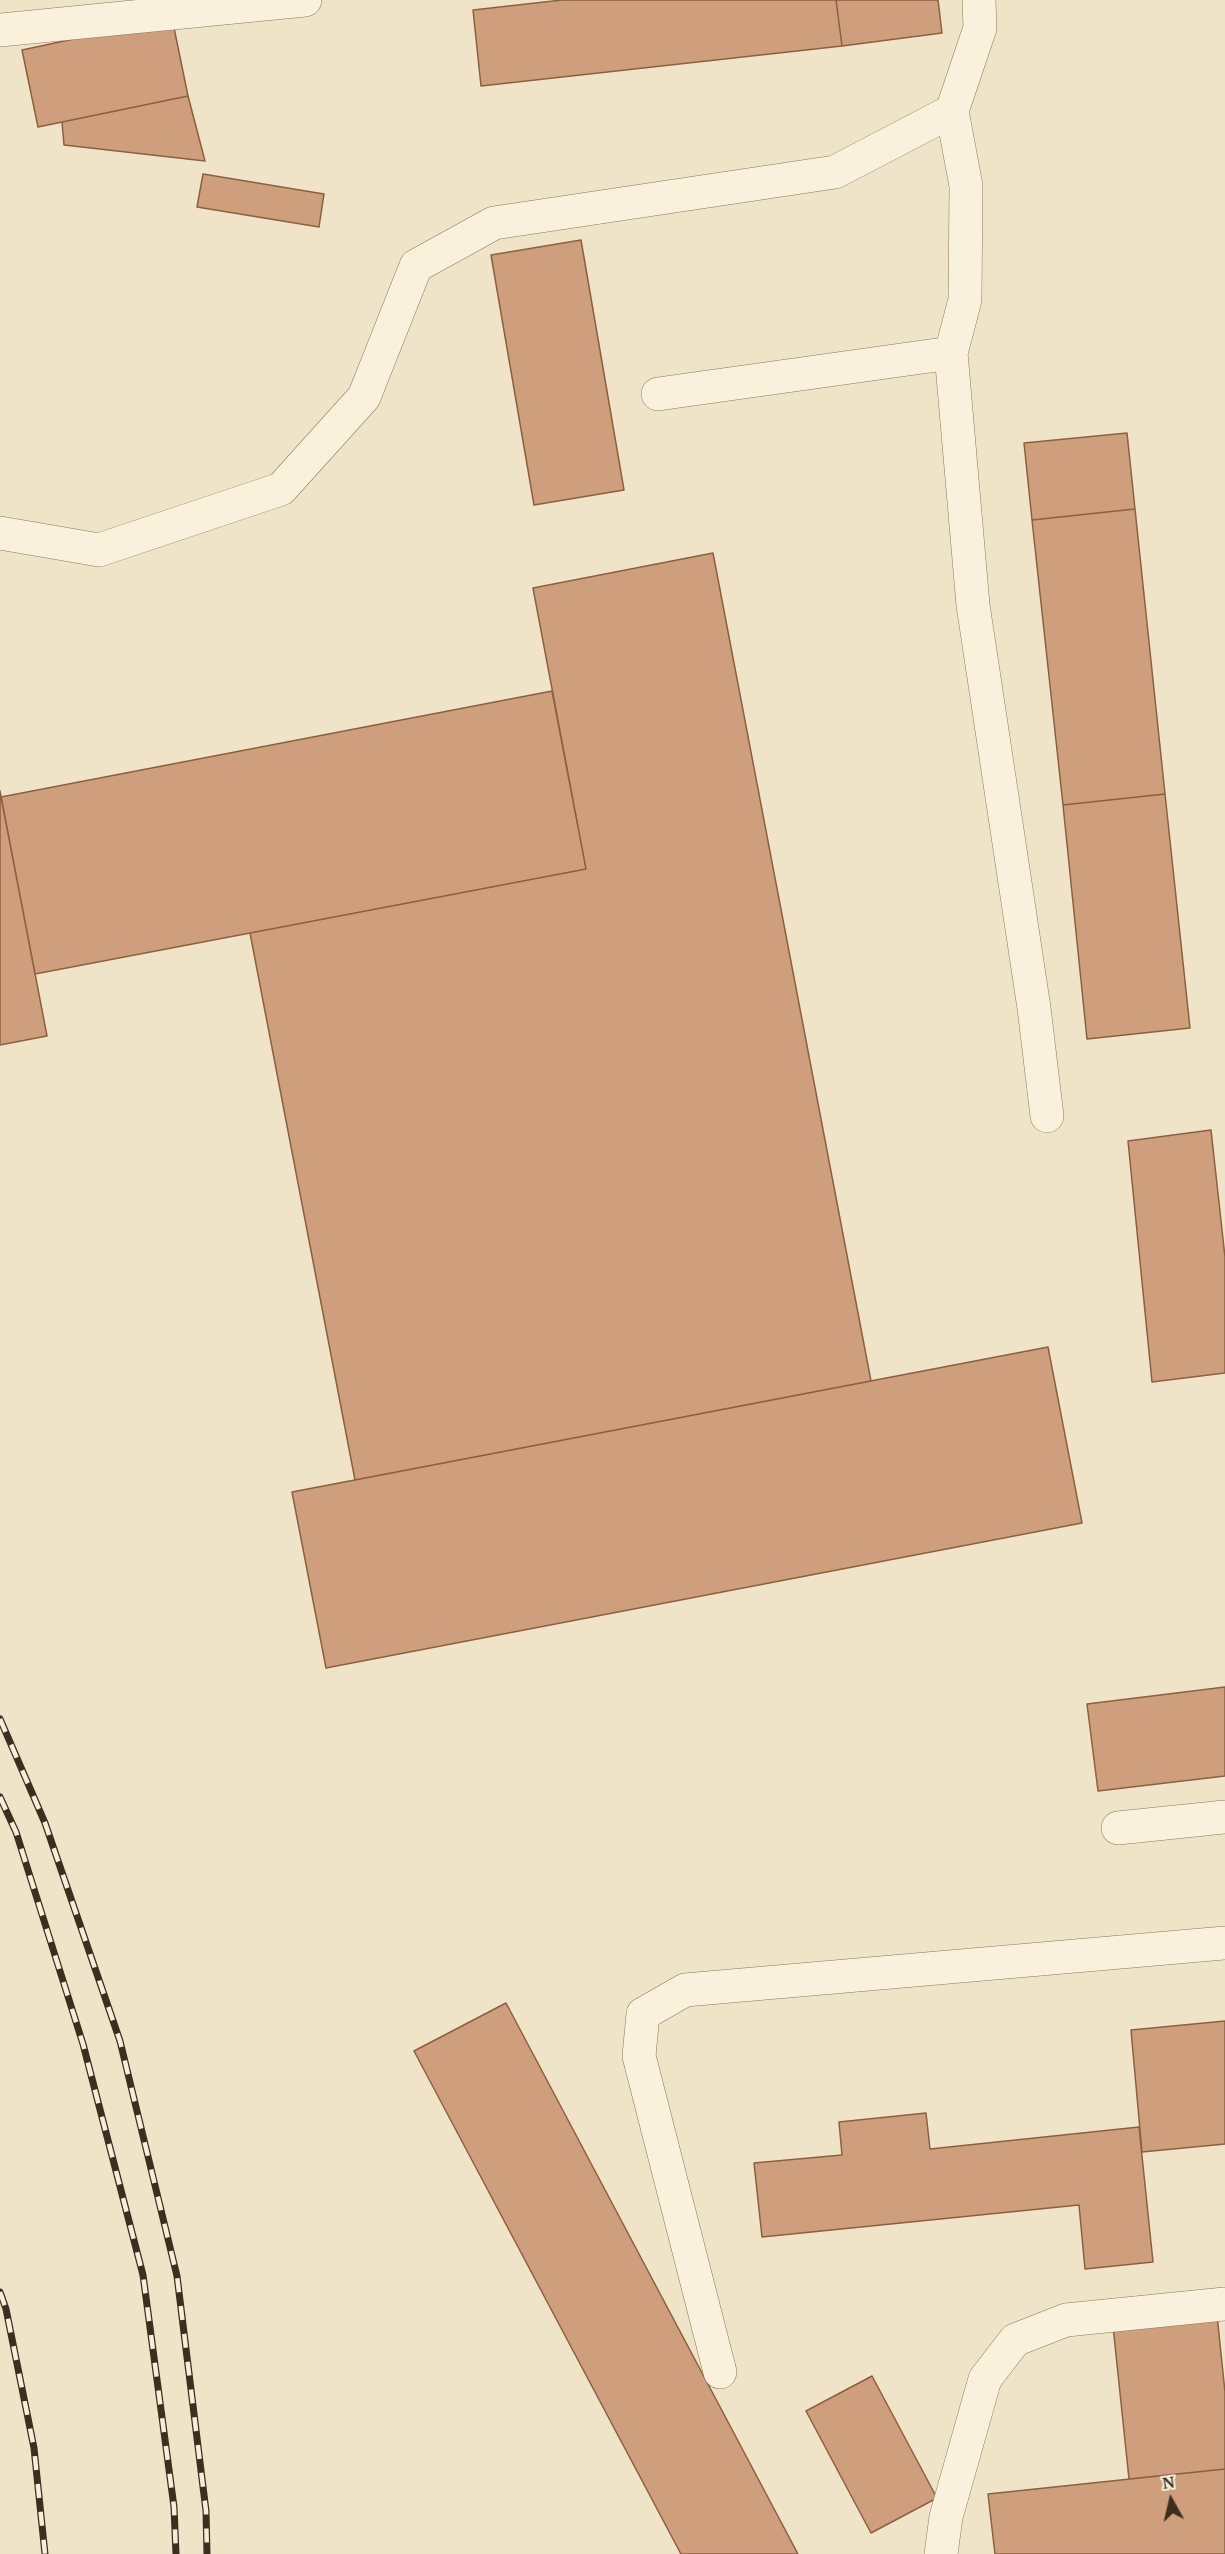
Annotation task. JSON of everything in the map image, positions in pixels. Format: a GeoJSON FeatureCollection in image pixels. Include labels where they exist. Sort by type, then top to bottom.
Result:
{"type":"FeatureCollection","features":[{"type":"Feature","properties":{"kind":"lane"},"geometry":{"type":"LineString","coordinates":[[0,30],[305,0]]}},
{"type":"Feature","properties":{"kind":"lane"},"geometry":{"type":"LineString","coordinates":[[979,0],[980,28],[952,111],[966,186],[965,300],[951,353],[973,605],[1034,1008],[1047,1116]]}},
{"type":"Feature","properties":{"kind":"lane"},"geometry":{"type":"LineString","coordinates":[[0,533],[99,550],[281,489],[364,397],[416,266],[494,223],[835,172],[952,111]]}},
{"type":"Feature","properties":{"kind":"lane"},"geometry":{"type":"LineString","coordinates":[[657,394],[951,353]]}},
{"type":"Feature","properties":{"kind":"lane"},"geometry":{"type":"LineString","coordinates":[[1118,1828],[1225,1817]]}},
{"type":"Feature","properties":{"kind":"lane"},"geometry":{"type":"LineString","coordinates":[[720,2372],[639,2056],[643,2014],[685,1990],[1225,1943]]}},
{"type":"Feature","properties":{"kind":"lane"},"geometry":{"type":"LineString","coordinates":[[941,2554],[946,2517],[985,2379],[1015,2340],[1065,2320],[1225,2304]]}},
{"type":"Feature","properties":{"kind":"building"},"geometry":{"type":"Polygon","coordinates":[[[562,0],[836,0],[842,46],[481,86],[473,10],[562,0]]]}},
{"type":"Feature","properties":{"kind":"building"},"geometry":{"type":"Polygon","coordinates":[[[836,0],[938,0],[942,33],[842,46],[836,0]]]}},
{"type":"Feature","properties":{"kind":"building"},"geometry":{"type":"Polygon","coordinates":[[[172,18],[188,96],[38,127],[22,50],[172,18]]]}},
{"type":"Feature","properties":{"kind":"building"},"geometry":{"type":"Polygon","coordinates":[[[188,96],[205,161],[64,145],[62,122],[188,96]]]}},
{"type":"Feature","properties":{"kind":"building"},"geometry":{"type":"Polygon","coordinates":[[[203,174],[324,194],[319,227],[197,207],[203,174]]]}},
{"type":"Feature","properties":{"kind":"building"},"geometry":{"type":"Polygon","coordinates":[[[581,240],[624,490],[534,505],[491,255],[581,240]]]}},
{"type":"Feature","properties":{"kind":"building"},"geometry":{"type":"Polygon","coordinates":[[[1127,433],[1135,509],[1032,520],[1024,443],[1127,433]]]}},
{"type":"Feature","properties":{"kind":"building"},"geometry":{"type":"Polygon","coordinates":[[[1135,509],[1165,794],[1063,805],[1032,520],[1135,509]]]}},
{"type":"Feature","properties":{"kind":"building"},"geometry":{"type":"Polygon","coordinates":[[[713,553],[871,1381],[355,1480],[250,933],[586,869],[533,588],[713,553]]]}},
{"type":"Feature","properties":{"kind":"building"},"geometry":{"type":"Polygon","coordinates":[[[552,691],[586,869],[35,974],[1,797],[552,691]]]}},
{"type":"Feature","properties":{"kind":"building"},"geometry":{"type":"Polygon","coordinates":[[[0,791],[47,1036],[0,1045],[0,791]]]}},
{"type":"Feature","properties":{"kind":"building"},"geometry":{"type":"Polygon","coordinates":[[[1165,794],[1190,1028],[1087,1039],[1063,805],[1165,794]]]}},
{"type":"Feature","properties":{"kind":"building"},"geometry":{"type":"Polygon","coordinates":[[[1211,1130],[1225,1257],[1225,1373],[1152,1382],[1128,1141],[1211,1130]]]}},
{"type":"Feature","properties":{"kind":"building"},"geometry":{"type":"Polygon","coordinates":[[[1048,1347],[1082,1523],[326,1668],[292,1492],[1048,1347]]]}},
{"type":"Feature","properties":{"kind":"building"},"geometry":{"type":"Polygon","coordinates":[[[1225,1687],[1225,1776],[1098,1791],[1087,1704],[1225,1687]]]}},
{"type":"Feature","properties":{"kind":"building"},"geometry":{"type":"Polygon","coordinates":[[[506,2003],[798,2554],[681,2554],[414,2051],[506,2003]]]}},
{"type":"Feature","properties":{"kind":"building"},"geometry":{"type":"Polygon","coordinates":[[[1225,2021],[1225,2144],[1142,2152],[1131,2030],[1225,2021]]]}},
{"type":"Feature","properties":{"kind":"building"},"geometry":{"type":"Polygon","coordinates":[[[926,2113],[930,2149],[1139,2127],[1153,2262],[1085,2269],[1079,2205],[762,2237],[754,2163],[842,2155],[839,2122],[926,2113]]]}},
{"type":"Feature","properties":{"kind":"building"},"geometry":{"type":"Polygon","coordinates":[[[1217,2315],[1225,2392],[1225,2469],[1129,2479],[1113,2326],[1217,2315]]]}},
{"type":"Feature","properties":{"kind":"building"},"geometry":{"type":"Polygon","coordinates":[[[872,2376],[937,2498],[871,2533],[806,2411],[872,2376]]]}},
{"type":"Feature","properties":{"kind":"building"},"geometry":{"type":"Polygon","coordinates":[[[1225,2469],[1225,2554],[995,2554],[988,2494],[1225,2469]]]}},
{"type":"Feature","properties":{"kind":"railway"},"geometry":{"type":"LineString","coordinates":[[0,1719],[45,1823],[120,2041],[177,2276],[206,2511],[207,2554]]}},
{"type":"Feature","properties":{"kind":"railway"},"geometry":{"type":"LineString","coordinates":[[0,1797],[16,1832],[83,2044],[143,2275],[174,2507],[176,2554]]}},
{"type":"Feature","properties":{"kind":"railway"},"geometry":{"type":"LineString","coordinates":[[0,2292],[6,2309],[34,2448],[45,2554]]}}]}
